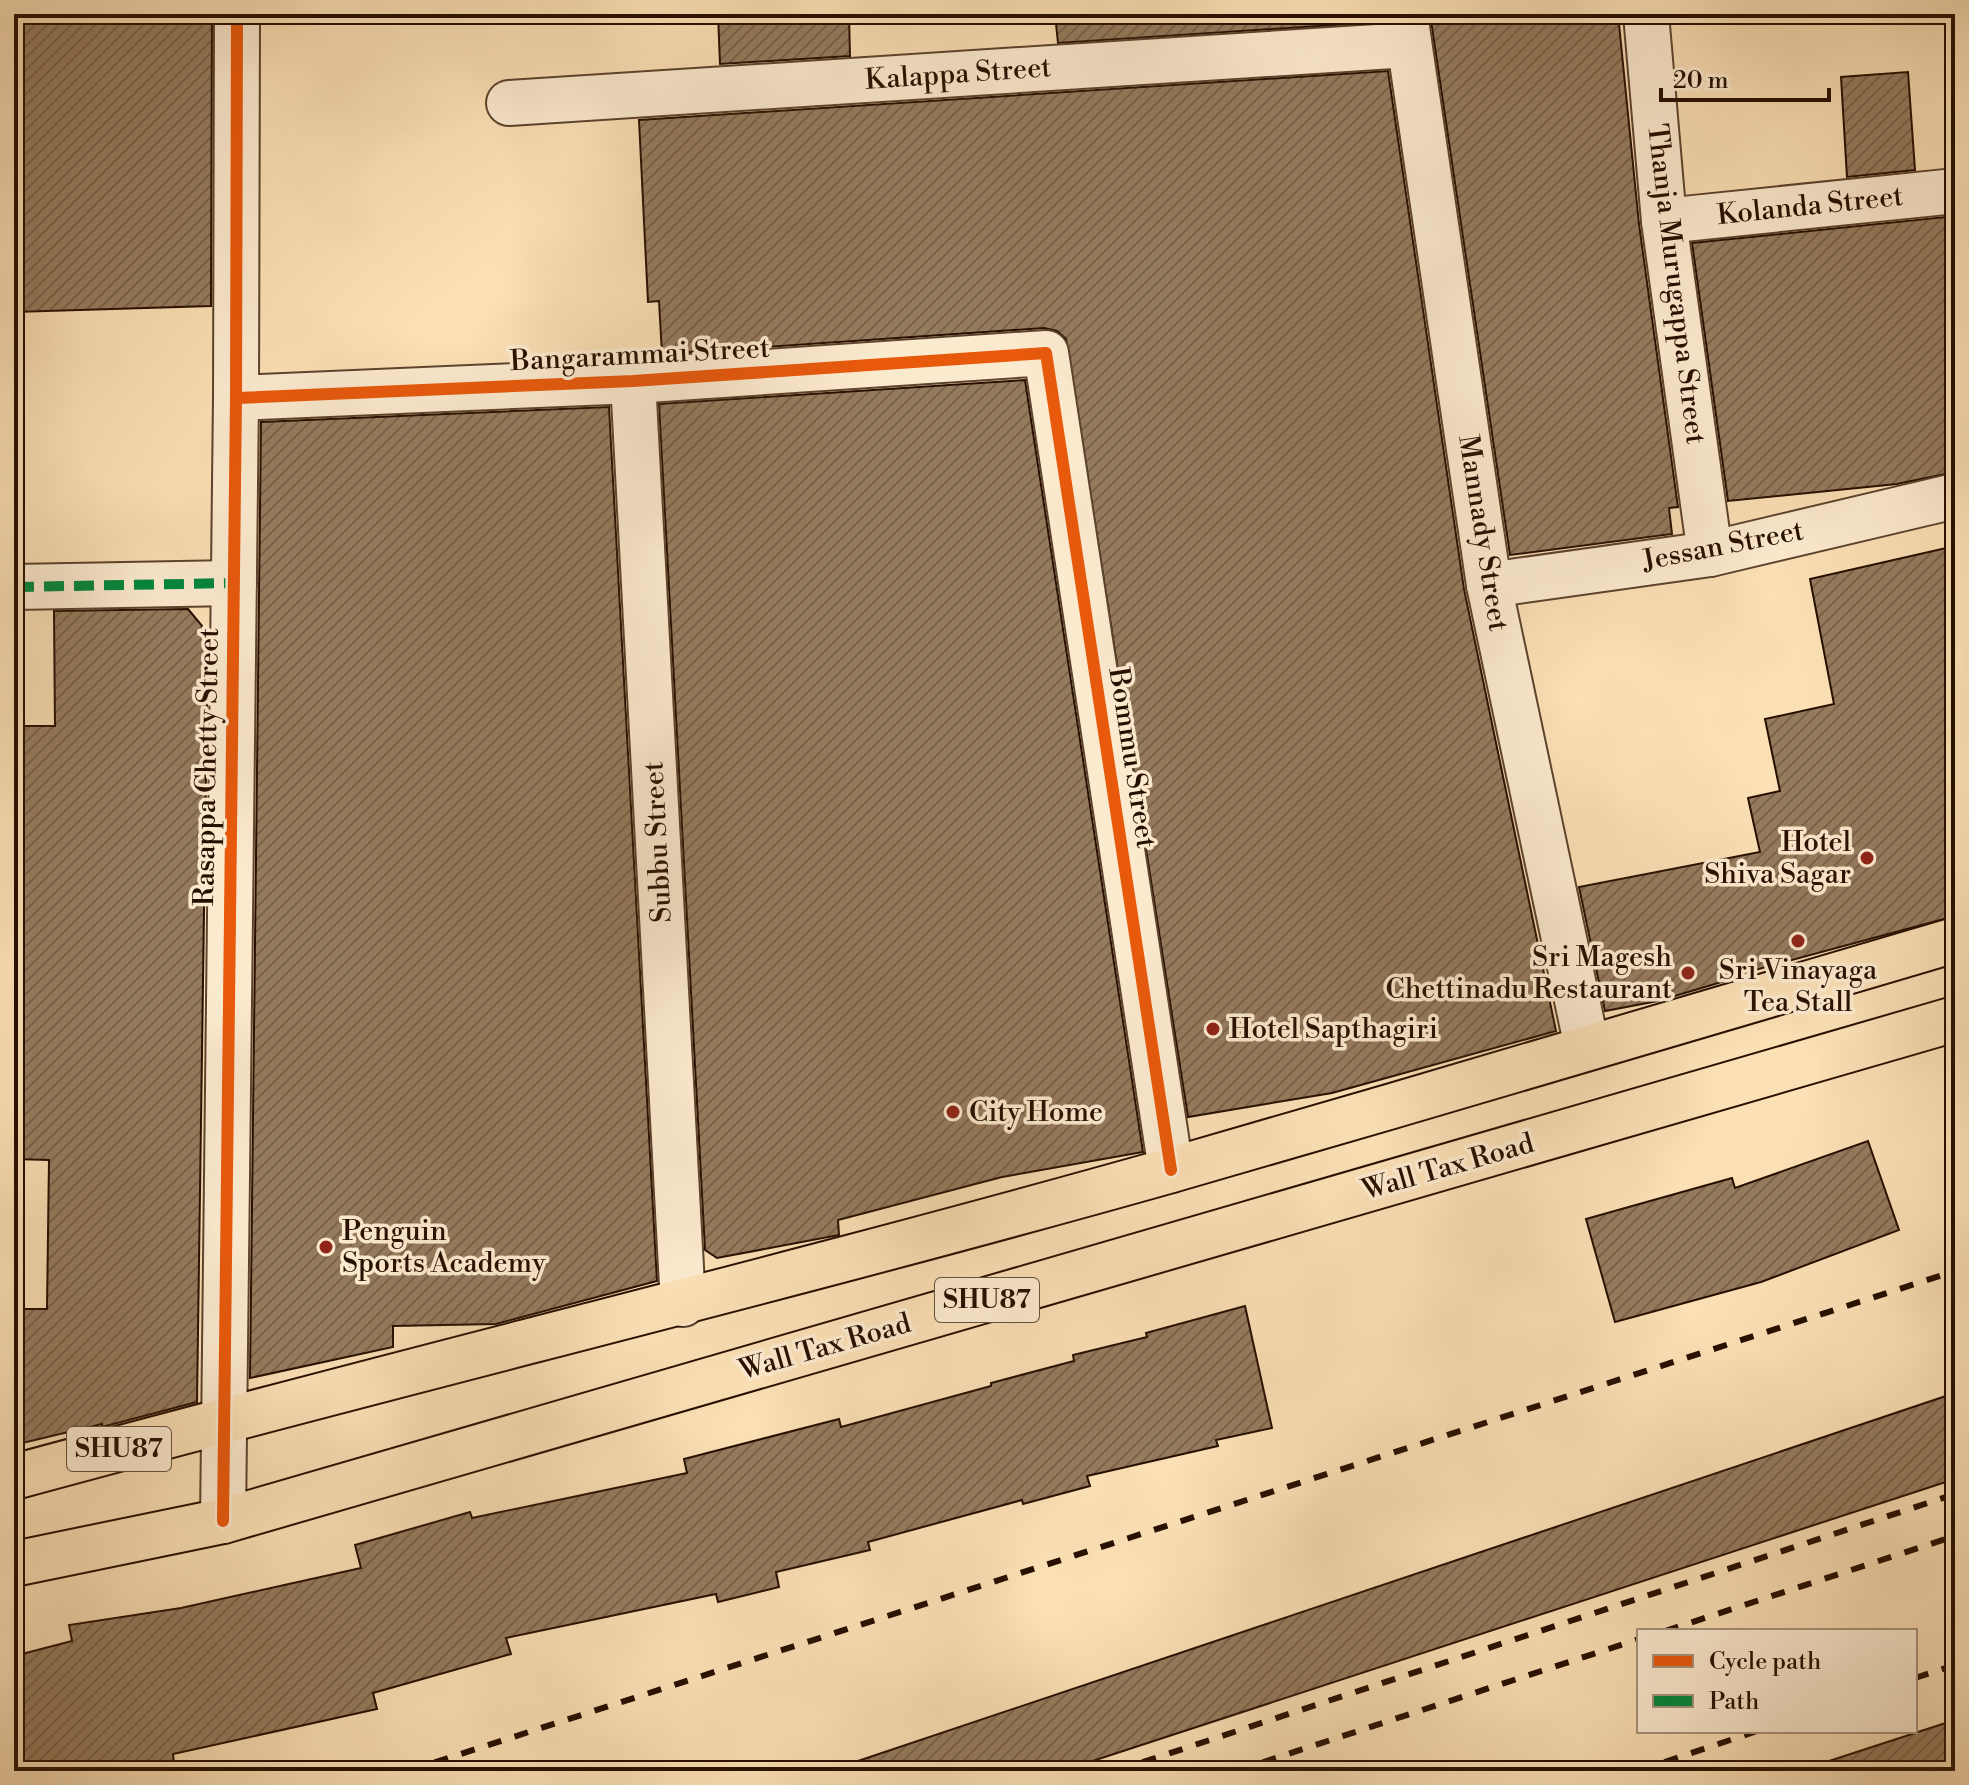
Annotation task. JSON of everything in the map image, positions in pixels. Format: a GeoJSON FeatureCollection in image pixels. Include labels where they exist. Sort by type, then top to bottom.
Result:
{"type":"FeatureCollection","features":[{"type":"Feature","properties":{"kind":"main road","name":"SHU87"},"geometry":{"type":"LineString","coordinates":[[14,1477],[224,1420],[683,1304],[1171,1170],[1955,940]]}},
{"type":"Feature","properties":{"kind":"main road","name":"Wall Tax Road"},"geometry":{"type":"LineString","coordinates":[[14,1564],[223,1521],[1955,1019]]}},
{"type":"Feature","properties":{"kind":"street","name":"Rasappa Chetty Street"},"geometry":{"type":"LineString","coordinates":[[223,1521],[236,398],[237,14]]}},
{"type":"Feature","properties":{"kind":"street","name":"Thanja Murugappa Street"},"geometry":{"type":"LineString","coordinates":[[1646,14],[1664,221],[1710,554]]}},
{"type":"Feature","properties":{"kind":"street","name":"Kalappa Street"},"geometry":{"type":"LineString","coordinates":[[509,103],[1406,29]]}},
{"type":"Feature","properties":{"kind":"street","name":"Mannady Street"},"geometry":{"type":"LineString","coordinates":[[1406,29],[1489,585],[1587,1047]]}},
{"type":"Feature","properties":{"kind":"street","name":"Kolanda Street"},"geometry":{"type":"LineString","coordinates":[[1664,221],[1955,191]]}},
{"type":"Feature","properties":{"kind":"street","name":"Bangarammai Street"},"geometry":{"type":"LineString","coordinates":[[236,398],[633,381],[1046,353]]}},
{"type":"Feature","properties":{"kind":"street","name":"Bommu Street"},"geometry":{"type":"LineString","coordinates":[[1046,353],[1171,1170]]}},
{"type":"Feature","properties":{"kind":"street","name":"Subbu Street"},"geometry":{"type":"LineString","coordinates":[[633,381],[683,1304]]}},
{"type":"Feature","properties":{"kind":"street","name":"Jessan Street"},"geometry":{"type":"LineString","coordinates":[[1489,585],[1710,554],[1955,496]]}},
{"type":"Feature","properties":{"kind":"street"},"geometry":{"type":"LineString","coordinates":[[14,587],[234,583]]}},
{"type":"Feature","properties":{"kind":"building"},"geometry":{"type":"Polygon","coordinates":[[[14,14],[212,14],[211,306],[14,312],[14,14]]]}},
{"type":"Feature","properties":{"kind":"building"},"geometry":{"type":"Polygon","coordinates":[[[718,14],[849,14],[850,56],[720,64],[718,14]]]}},
{"type":"Feature","properties":{"kind":"building"},"geometry":{"type":"Polygon","coordinates":[[[1055,14],[1381,14],[1381,22],[1058,43],[1055,14]]]}},
{"type":"Feature","properties":{"kind":"building"},"geometry":{"type":"Polygon","coordinates":[[[1430,14],[1618,14],[1639,224],[1678,507],[1669,508],[1672,534],[1510,555],[1430,14]]]}},
{"type":"Feature","properties":{"kind":"building"},"geometry":{"type":"Polygon","coordinates":[[[1388,71],[1464,589],[1556,1031],[1332,1093],[1188,1117],[1066,339],[1057,331],[1044,328],[662,354],[659,301],[648,302],[639,120],[1388,71]]]}},
{"type":"Feature","properties":{"kind":"building"},"geometry":{"type":"Polygon","coordinates":[[[1908,72],[1915,170],[1847,177],[1841,77],[1908,72]]]}},
{"type":"Feature","properties":{"kind":"building"},"geometry":{"type":"Polygon","coordinates":[[[1955,216],[1955,472],[1897,484],[1728,501],[1692,243],[1955,216]]]}},
{"type":"Feature","properties":{"kind":"building"},"geometry":{"type":"Polygon","coordinates":[[[1025,380],[1143,1152],[1002,1177],[838,1220],[839,1235],[717,1258],[705,1250],[659,404],[1025,380]]]}},
{"type":"Feature","properties":{"kind":"building"},"geometry":{"type":"Polygon","coordinates":[[[609,407],[657,1281],[496,1324],[393,1326],[393,1347],[250,1378],[261,422],[609,407]]]}},
{"type":"Feature","properties":{"kind":"building"},"geometry":{"type":"Polygon","coordinates":[[[1955,546],[1955,916],[1725,978],[1725,981],[1658,1001],[1605,1011],[1579,887],[1760,852],[1748,798],[1780,791],[1765,719],[1834,704],[1810,579],[1955,546]]]}},
{"type":"Feature","properties":{"kind":"building"},"geometry":{"type":"Polygon","coordinates":[[[188,609],[208,633],[197,1402],[102,1427],[102,1424],[14,1445],[14,1309],[47,1309],[49,1160],[14,1159],[14,726],[55,726],[54,611],[188,609]]]}},
{"type":"Feature","properties":{"kind":"building"},"geometry":{"type":"Polygon","coordinates":[[[1868,1141],[1899,1230],[1761,1282],[1615,1322],[1586,1219],[1732,1178],[1735,1188],[1868,1141]]]}},
{"type":"Feature","properties":{"kind":"building"},"geometry":{"type":"Polygon","coordinates":[[[1245,1306],[1272,1428],[1216,1440],[1218,1446],[1087,1476],[1090,1486],[1023,1504],[1022,1500],[868,1542],[870,1550],[776,1572],[779,1587],[718,1602],[716,1594],[506,1638],[511,1654],[373,1693],[377,1709],[173,1754],[174,1763],[117,1771],[14,1771],[14,1656],[72,1641],[69,1625],[181,1608],[361,1568],[355,1545],[470,1512],[472,1518],[687,1473],[684,1459],[839,1419],[841,1427],[991,1386],[991,1383],[1074,1361],[1073,1355],[1147,1337],[1146,1333],[1245,1306]]]}},
{"type":"Feature","properties":{"kind":"building"},"geometry":{"type":"Polygon","coordinates":[[[1955,1393],[1955,1479],[1062,1771],[853,1771],[852,1763],[1955,1393]]]}},
{"type":"Feature","properties":{"kind":"building"},"geometry":{"type":"Polygon","coordinates":[[[1955,1720],[1955,1771],[1827,1771],[1826,1762],[1955,1720]]]}},
{"type":"Feature","properties":{"kind":"railway"},"geometry":{"type":"LineString","coordinates":[[408,1771],[1955,1271]]}},
{"type":"Feature","properties":{"kind":"railway"},"geometry":{"type":"LineString","coordinates":[[1116,1771],[1955,1494]]}},
{"type":"Feature","properties":{"kind":"railway"},"geometry":{"type":"LineString","coordinates":[[1671,1629],[1955,1536]]}},
{"type":"Feature","properties":{"kind":"railway"},"geometry":{"type":"LineString","coordinates":[[1236,1771],[1637,1640]]}},
{"type":"Feature","properties":{"kind":"railway"},"geometry":{"type":"LineString","coordinates":[[1917,1677],[1955,1665]]}},
{"type":"Feature","properties":{"kind":"railway"},"geometry":{"type":"LineString","coordinates":[[1638,1771],[1751,1733]]}},
{"type":"Feature","properties":{"kind":"marked path"},"geometry":{"type":"LineString","coordinates":[[14,587],[234,583]]}},
{"type":"Feature","properties":{"kind":"cycle path"},"geometry":{"type":"LineString","coordinates":[[223,1521],[236,398],[237,14]]}},
{"type":"Feature","properties":{"kind":"cycle path"},"geometry":{"type":"LineString","coordinates":[[236,398],[633,381],[1046,353],[1171,1170]]}},
{"type":"Feature","properties":{"kind":"place","name":"Hotel Shiva Sagar"},"geometry":{"type":"Point","coordinates":[1867,858]}},
{"type":"Feature","properties":{"kind":"place","name":"Sri Vinayaga Tea Stall"},"geometry":{"type":"Point","coordinates":[1798,941]}},
{"type":"Feature","properties":{"kind":"place","name":"Sri Magesh Chettinadu Restaurant"},"geometry":{"type":"Point","coordinates":[1688,973]}},
{"type":"Feature","properties":{"kind":"place","name":"Hotel Sapthagiri"},"geometry":{"type":"Point","coordinates":[1213,1029]}},
{"type":"Feature","properties":{"kind":"place","name":"City Home"},"geometry":{"type":"Point","coordinates":[953,1112]}},
{"type":"Feature","properties":{"kind":"place","name":"Penguin Sports Academy"},"geometry":{"type":"Point","coordinates":[326,1247]}}]}
